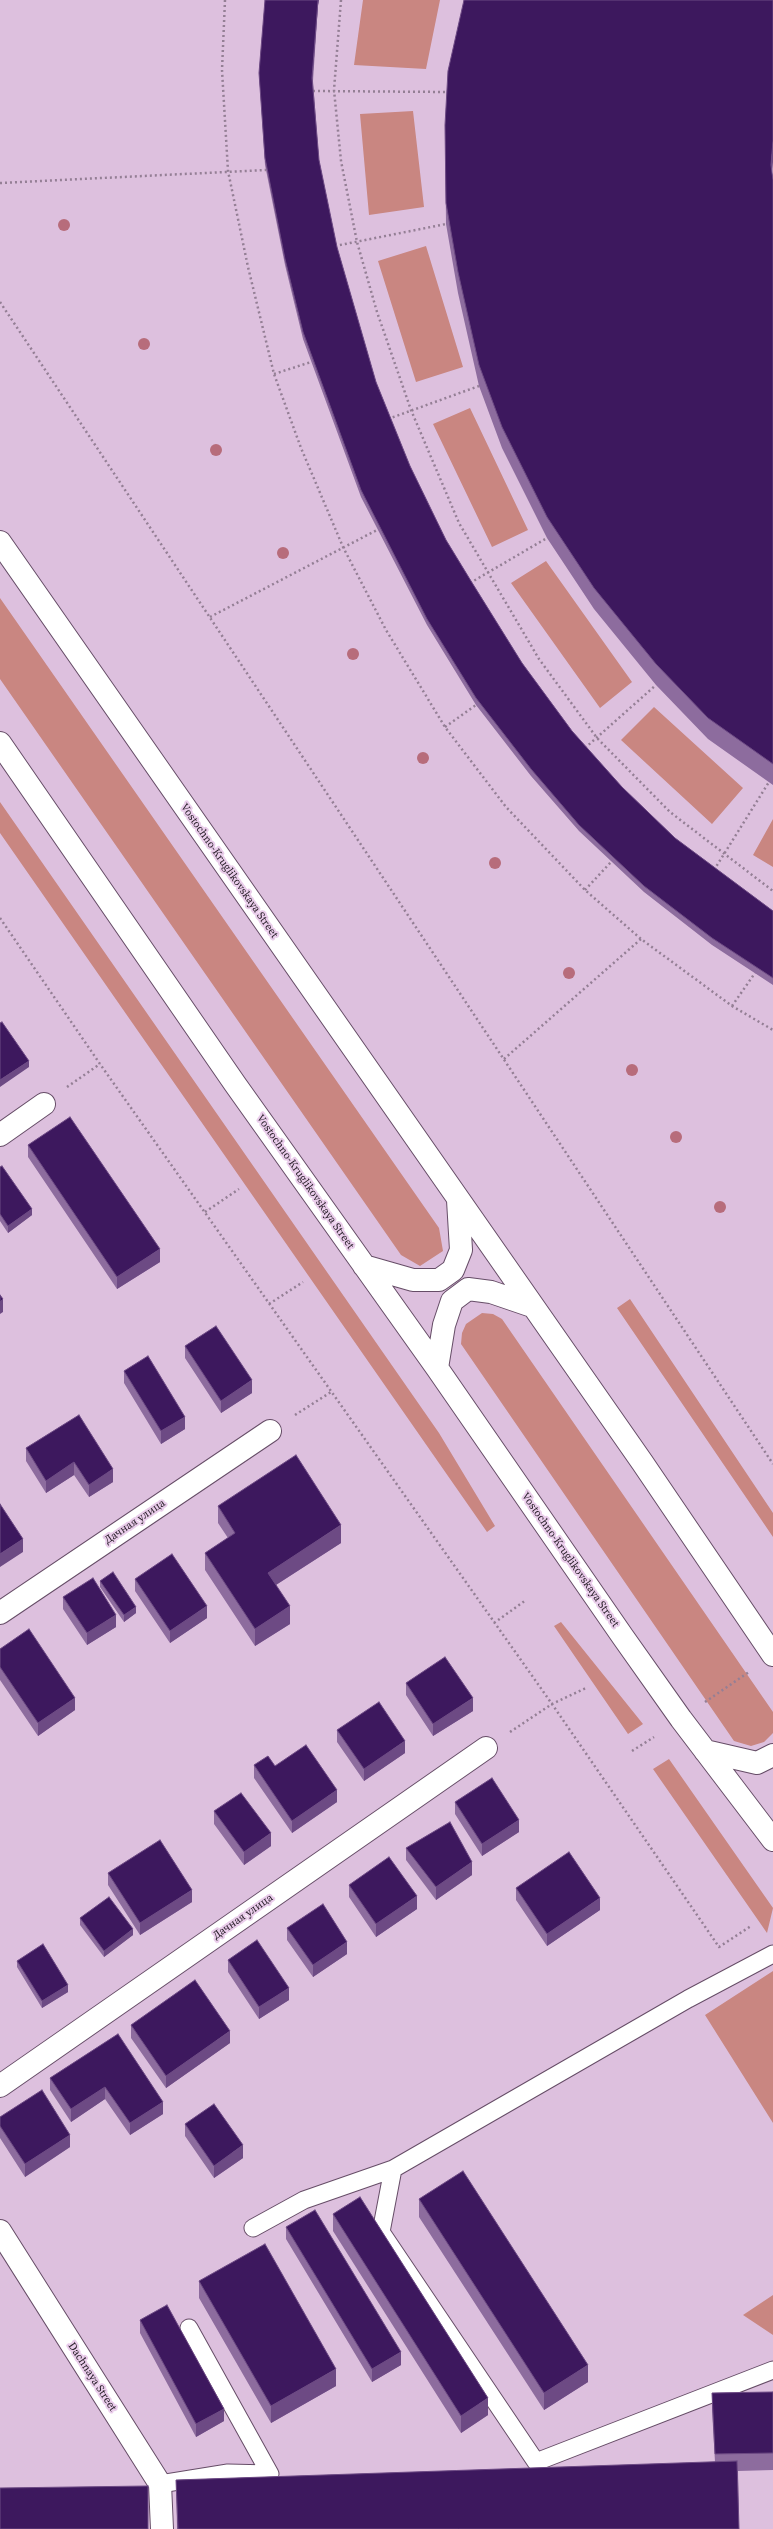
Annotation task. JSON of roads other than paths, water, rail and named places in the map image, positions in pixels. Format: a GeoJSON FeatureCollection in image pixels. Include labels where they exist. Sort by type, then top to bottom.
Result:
{"type":"FeatureCollection","features":[{"type":"Feature","properties":{"kind":"main road","name":"Vostochno-Kruglikovskaya Street"},"geometry":{"type":"LineString","coordinates":[[0,542],[773,1655]]}},
{"type":"Feature","properties":{"kind":"main road","name":"Vostochno-Kruglikovskaya Street"},"geometry":{"type":"LineString","coordinates":[[0,743],[235,1084],[437,1368],[619,1631],[705,1751],[773,1840]]}},
{"type":"Feature","properties":{"kind":"main road"},"geometry":{"type":"LineString","coordinates":[[0,1135],[44,1104]]}},
{"type":"Feature","properties":{"kind":"main road"},"geometry":{"type":"LineString","coordinates":[[364,1266],[413,1280],[439,1280],[449,1273],[453,1270],[461,1250],[458,1200]]}},
{"type":"Feature","properties":{"kind":"main road"},"geometry":{"type":"LineString","coordinates":[[437,1368],[444,1325],[452,1301],[468,1289],[491,1292],[532,1306]]}},
{"type":"Feature","properties":{"kind":"main road","name":"Дачная улица"},"geometry":{"type":"LineString","coordinates":[[0,1613],[270,1431]]}},
{"type":"Feature","properties":{"kind":"main road","name":"Дачная улица"},"geometry":{"type":"LineString","coordinates":[[0,2086],[486,1748]]}},
{"type":"Feature","properties":{"kind":"main road"},"geometry":{"type":"LineString","coordinates":[[705,1751],[757,1763],[773,1755]]}},
{"type":"Feature","properties":{"kind":"main road","name":"Dachnaya Street"},"geometry":{"type":"LineString","coordinates":[[0,2231],[160,2484],[162,2529]]}},
{"type":"Feature","properties":{"kind":"lane"},"geometry":{"type":"LineString","coordinates":[[253,2228],[304,2200],[393,2169],[681,2003],[773,1954]]}},
{"type":"Feature","properties":{"kind":"lane"},"geometry":{"type":"LineString","coordinates":[[393,2169],[381,2232],[536,2462],[773,2370]]}},
{"type":"Feature","properties":{"kind":"lane"},"geometry":{"type":"LineString","coordinates":[[160,2484],[228,2473],[270,2474],[189,2328]]}}]}
